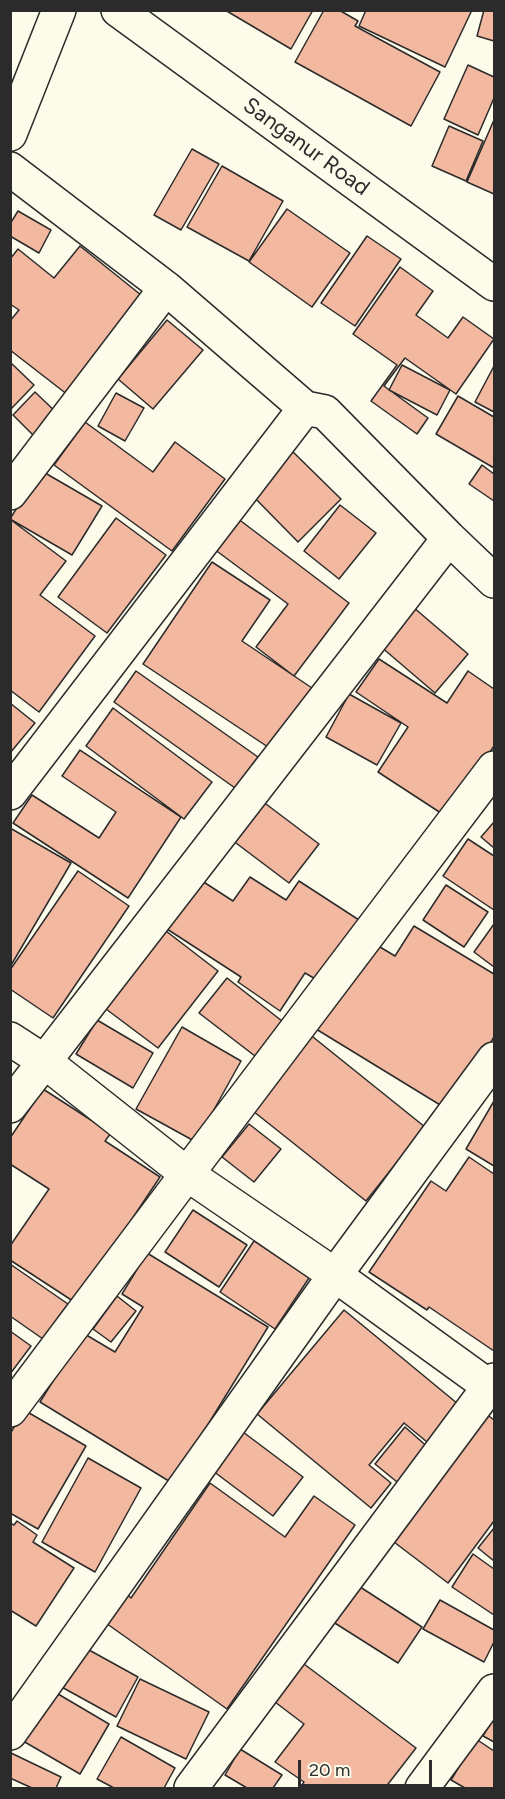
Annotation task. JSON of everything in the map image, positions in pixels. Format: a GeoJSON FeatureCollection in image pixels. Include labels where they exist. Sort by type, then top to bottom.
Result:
{"type":"FeatureCollection","features":[{"type":"Feature","properties":{"kind":"street"},"geometry":{"type":"LineString","coordinates":[[10,134],[59,10]]}},
{"type":"Feature","properties":{"kind":"street","name":"Sanganur Road"},"geometry":{"type":"LineString","coordinates":[[118,10],[495,284]]}},
{"type":"Feature","properties":{"kind":"street"},"geometry":{"type":"LineString","coordinates":[[10,169],[166,288],[305,408],[325,412],[449,538],[495,581]]}},
{"type":"Feature","properties":{"kind":"street"},"geometry":{"type":"LineString","coordinates":[[10,493],[166,288]]}},
{"type":"Feature","properties":{"kind":"street"},"geometry":{"type":"LineString","coordinates":[[10,793],[305,408]]}},
{"type":"Feature","properties":{"kind":"street"},"geometry":{"type":"LineString","coordinates":[[10,1106],[449,538]]}},
{"type":"Feature","properties":{"kind":"street"},"geometry":{"type":"LineString","coordinates":[[10,1410],[186,1174],[495,768]]}},
{"type":"Feature","properties":{"kind":"street"},"geometry":{"type":"LineString","coordinates":[[10,1039],[44,1061],[186,1174],[493,1385],[191,1788]]}},
{"type":"Feature","properties":{"kind":"street"},"geometry":{"type":"LineString","coordinates":[[10,1732],[335,1275],[495,1059]]}},
{"type":"Feature","properties":{"kind":"street"},"geometry":{"type":"LineString","coordinates":[[422,1788],[495,1690]]}},
{"type":"Feature","properties":{"kind":"building"},"geometry":{"type":"Polygon","coordinates":[[[225,10],[313,10],[291,49],[225,10]]]}},
{"type":"Feature","properties":{"kind":"building"},"geometry":{"type":"Polygon","coordinates":[[[324,10],[339,10],[358,21],[355,26],[440,72],[411,126],[295,62],[324,10]]]}},
{"type":"Feature","properties":{"kind":"building"},"geometry":{"type":"Polygon","coordinates":[[[366,10],[472,10],[445,67],[359,26],[366,10]]]}},
{"type":"Feature","properties":{"kind":"building"},"geometry":{"type":"Polygon","coordinates":[[[484,10],[494,10],[494,41],[477,36],[484,10]]]}},
{"type":"Feature","properties":{"kind":"building"},"geometry":{"type":"Polygon","coordinates":[[[468,65],[494,77],[494,98],[478,135],[444,119],[468,65]]]}},
{"type":"Feature","properties":{"kind":"building"},"geometry":{"type":"Polygon","coordinates":[[[494,120],[494,194],[467,182],[494,120]]]}},
{"type":"Feature","properties":{"kind":"building"},"geometry":{"type":"Polygon","coordinates":[[[449,126],[483,141],[466,181],[432,166],[449,126]]]}},
{"type":"Feature","properties":{"kind":"building"},"geometry":{"type":"Polygon","coordinates":[[[192,149],[219,164],[181,230],[154,215],[192,149]]]}},
{"type":"Feature","properties":{"kind":"building"},"geometry":{"type":"Polygon","coordinates":[[[222,166],[283,201],[249,261],[187,227],[222,166]]]}},
{"type":"Feature","properties":{"kind":"building"},"geometry":{"type":"Polygon","coordinates":[[[287,209],[350,253],[312,307],[249,262],[287,209]]]}},
{"type":"Feature","properties":{"kind":"building"},"geometry":{"type":"Polygon","coordinates":[[[18,211],[51,230],[39,253],[10,236],[10,224],[18,211]]]}},
{"type":"Feature","properties":{"kind":"building"},"geometry":{"type":"Polygon","coordinates":[[[367,236],[401,259],[355,326],[321,303],[367,236]]]}},
{"type":"Feature","properties":{"kind":"building"},"geometry":{"type":"Polygon","coordinates":[[[80,246],[146,299],[68,395],[10,350],[10,321],[19,310],[10,304],[10,259],[18,249],[54,278],[80,246]]]}},
{"type":"Feature","properties":{"kind":"building"},"geometry":{"type":"Polygon","coordinates":[[[400,267],[433,291],[416,315],[448,338],[463,317],[494,339],[456,394],[405,358],[384,386],[428,418],[417,434],[371,401],[397,365],[353,334],[400,267]]]}},
{"type":"Feature","properties":{"kind":"building"},"geometry":{"type":"Polygon","coordinates":[[[167,320],[203,350],[153,409],[118,379],[167,320]]]}},
{"type":"Feature","properties":{"kind":"building"},"geometry":{"type":"Polygon","coordinates":[[[10,362],[34,385],[11,409],[10,408],[10,362]]]}},
{"type":"Feature","properties":{"kind":"building"},"geometry":{"type":"Polygon","coordinates":[[[402,365],[450,390],[437,415],[389,390],[402,365]]]}},
{"type":"Feature","properties":{"kind":"building"},"geometry":{"type":"Polygon","coordinates":[[[494,366],[494,412],[475,402],[494,366]]]}},
{"type":"Feature","properties":{"kind":"building"},"geometry":{"type":"Polygon","coordinates":[[[35,392],[61,417],[38,440],[13,415],[35,392]]]}},
{"type":"Feature","properties":{"kind":"building"},"geometry":{"type":"Polygon","coordinates":[[[116,393],[144,408],[125,441],[98,426],[116,393]]]}},
{"type":"Feature","properties":{"kind":"building"},"geometry":{"type":"Polygon","coordinates":[[[458,396],[494,417],[494,468],[436,434],[458,396]]]}},
{"type":"Feature","properties":{"kind":"building"},"geometry":{"type":"Polygon","coordinates":[[[85,422],[153,472],[175,442],[225,479],[172,551],[54,465],[85,422]]]}},
{"type":"Feature","properties":{"kind":"building"},"geometry":{"type":"Polygon","coordinates":[[[290,449],[341,499],[298,542],[248,491],[290,449]]]}},
{"type":"Feature","properties":{"kind":"building"},"geometry":{"type":"Polygon","coordinates":[[[482,465],[494,474],[494,501],[469,484],[482,465]]]}},
{"type":"Feature","properties":{"kind":"building"},"geometry":{"type":"Polygon","coordinates":[[[40,470],[102,506],[72,555],[10,519],[40,470]]]}},
{"type":"Feature","properties":{"kind":"building"},"geometry":{"type":"Polygon","coordinates":[[[340,505],[376,533],[339,579],[304,551],[340,505]]]}},
{"type":"Feature","properties":{"kind":"building"},"geometry":{"type":"Polygon","coordinates":[[[116,518],[166,555],[107,633],[58,597],[116,518]]]}},
{"type":"Feature","properties":{"kind":"building"},"geometry":{"type":"Polygon","coordinates":[[[237,518],[349,603],[294,676],[256,647],[288,604],[214,549],[237,518]]]}},
{"type":"Feature","properties":{"kind":"building"},"geometry":{"type":"Polygon","coordinates":[[[11,520],[66,561],[40,595],[95,636],[39,712],[10,690],[11,520]]]}},
{"type":"Feature","properties":{"kind":"building"},"geometry":{"type":"Polygon","coordinates":[[[212,562],[270,600],[242,641],[315,690],[274,751],[143,664],[212,562]]]}},
{"type":"Feature","properties":{"kind":"building"},"geometry":{"type":"Polygon","coordinates":[[[413,607],[468,654],[435,693],[380,646],[413,607]]]}},
{"type":"Feature","properties":{"kind":"building"},"geometry":{"type":"Polygon","coordinates":[[[379,659],[447,703],[468,671],[494,689],[494,746],[447,817],[378,772],[408,727],[356,692],[379,659]]]}},
{"type":"Feature","properties":{"kind":"building"},"geometry":{"type":"Polygon","coordinates":[[[136,671],[258,757],[235,788],[114,702],[136,671]]]}},
{"type":"Feature","properties":{"kind":"building"},"geometry":{"type":"Polygon","coordinates":[[[349,694],[401,723],[377,765],[326,737],[349,694]]]}},
{"type":"Feature","properties":{"kind":"building"},"geometry":{"type":"Polygon","coordinates":[[[10,703],[35,723],[10,753],[10,703]]]}},
{"type":"Feature","properties":{"kind":"building"},"geometry":{"type":"Polygon","coordinates":[[[113,708],[212,782],[184,819],[86,746],[113,708]]]}},
{"type":"Feature","properties":{"kind":"building"},"geometry":{"type":"Polygon","coordinates":[[[80,750],[181,817],[128,898],[13,823],[32,795],[99,838],[116,812],[62,776],[80,750]]]}},
{"type":"Feature","properties":{"kind":"building"},"geometry":{"type":"Polygon","coordinates":[[[262,801],[319,844],[289,883],[232,840],[262,801]]]}},
{"type":"Feature","properties":{"kind":"building"},"geometry":{"type":"Polygon","coordinates":[[[494,822],[494,848],[481,837],[494,822]]]}},
{"type":"Feature","properties":{"kind":"building"},"geometry":{"type":"Polygon","coordinates":[[[10,828],[71,863],[10,967],[10,828]]]}},
{"type":"Feature","properties":{"kind":"building"},"geometry":{"type":"Polygon","coordinates":[[[468,839],[494,856],[494,910],[443,876],[468,839]]]}},
{"type":"Feature","properties":{"kind":"building"},"geometry":{"type":"Polygon","coordinates":[[[78,871],[129,906],[53,1018],[10,989],[10,970],[78,871]]]}},
{"type":"Feature","properties":{"kind":"building"},"geometry":{"type":"Polygon","coordinates":[[[250,877],[286,900],[299,881],[359,920],[319,981],[305,973],[280,1011],[238,982],[241,977],[167,929],[199,879],[233,901],[250,877]]]}},
{"type":"Feature","properties":{"kind":"building"},"geometry":{"type":"Polygon","coordinates":[[[446,885],[488,912],[464,947],[423,920],[446,885]]]}},
{"type":"Feature","properties":{"kind":"building"},"geometry":{"type":"Polygon","coordinates":[[[494,924],[494,967],[474,952],[494,924]]]}},
{"type":"Feature","properties":{"kind":"building"},"geometry":{"type":"Polygon","coordinates":[[[414,926],[494,974],[494,1037],[450,1111],[316,1029],[370,941],[395,956],[414,926]]]}},
{"type":"Feature","properties":{"kind":"building"},"geometry":{"type":"Polygon","coordinates":[[[166,931],[218,971],[158,1048],[102,1006],[140,957],[144,960],[166,931]]]}},
{"type":"Feature","properties":{"kind":"building"},"geometry":{"type":"Polygon","coordinates":[[[227,978],[282,1021],[255,1056],[199,1013],[227,978]]]}},
{"type":"Feature","properties":{"kind":"building"},"geometry":{"type":"Polygon","coordinates":[[[97,1020],[153,1053],[133,1088],[76,1054],[97,1020]]]}},
{"type":"Feature","properties":{"kind":"building"},"geometry":{"type":"Polygon","coordinates":[[[182,1027],[241,1061],[196,1142],[136,1109],[182,1027]]]}},
{"type":"Feature","properties":{"kind":"building"},"geometry":{"type":"Polygon","coordinates":[[[308,1033],[425,1127],[366,1201],[248,1107],[308,1033]]]}},
{"type":"Feature","properties":{"kind":"building"},"geometry":{"type":"Polygon","coordinates":[[[43,1089],[111,1133],[105,1141],[160,1177],[76,1303],[10,1260],[10,1246],[49,1189],[10,1164],[10,1138],[43,1089]]]}},
{"type":"Feature","properties":{"kind":"building"},"geometry":{"type":"Polygon","coordinates":[[[494,1101],[494,1166],[466,1149],[494,1101]]]}},
{"type":"Feature","properties":{"kind":"building"},"geometry":{"type":"Polygon","coordinates":[[[249,1124],[281,1149],[254,1182],[222,1157],[249,1124]]]}},
{"type":"Feature","properties":{"kind":"building"},"geometry":{"type":"Polygon","coordinates":[[[469,1157],[494,1174],[494,1351],[429,1307],[427,1310],[369,1272],[431,1181],[446,1191],[469,1157]]]}},
{"type":"Feature","properties":{"kind":"building"},"geometry":{"type":"Polygon","coordinates":[[[193,1210],[247,1245],[219,1287],[165,1252],[193,1210]]]}},
{"type":"Feature","properties":{"kind":"building"},"geometry":{"type":"Polygon","coordinates":[[[254,1241],[309,1278],[275,1329],[220,1292],[254,1241]]]}},
{"type":"Feature","properties":{"kind":"building"},"geometry":{"type":"Polygon","coordinates":[[[147,1253],[268,1327],[172,1483],[40,1402],[83,1333],[115,1352],[143,1307],[122,1294],[147,1253]]]}},
{"type":"Feature","properties":{"kind":"building"},"geometry":{"type":"Polygon","coordinates":[[[10,1264],[68,1304],[43,1339],[10,1316],[10,1264]]]}},
{"type":"Feature","properties":{"kind":"building"},"geometry":{"type":"Polygon","coordinates":[[[117,1296],[136,1311],[111,1342],[93,1329],[117,1296]]]}},
{"type":"Feature","properties":{"kind":"building"},"geometry":{"type":"Polygon","coordinates":[[[344,1310],[458,1404],[427,1442],[404,1423],[369,1465],[391,1483],[371,1508],[257,1414],[344,1310]]]}},
{"type":"Feature","properties":{"kind":"building"},"geometry":{"type":"Polygon","coordinates":[[[10,1331],[31,1346],[10,1374],[10,1331]]]}},
{"type":"Feature","properties":{"kind":"building"},"geometry":{"type":"Polygon","coordinates":[[[24,1410],[86,1446],[38,1529],[10,1513],[10,1434],[24,1410]]]}},
{"type":"Feature","properties":{"kind":"building"},"geometry":{"type":"Polygon","coordinates":[[[485,1413],[494,1420],[494,1521],[448,1583],[390,1539],[485,1413]]]}},
{"type":"Feature","properties":{"kind":"building"},"geometry":{"type":"Polygon","coordinates":[[[235,1426],[303,1477],[273,1516],[205,1465],[235,1426]]]}},
{"type":"Feature","properties":{"kind":"building"},"geometry":{"type":"Polygon","coordinates":[[[405,1427],[431,1450],[402,1486],[375,1464],[405,1427]]]}},
{"type":"Feature","properties":{"kind":"building"},"geometry":{"type":"Polygon","coordinates":[[[88,1458],[141,1488],[95,1572],[42,1542],[88,1458]]]}},
{"type":"Feature","properties":{"kind":"building"},"geometry":{"type":"Polygon","coordinates":[[[210,1483],[285,1537],[314,1496],[355,1525],[227,1709],[103,1621],[124,1592],[131,1598],[210,1483]]]}},
{"type":"Feature","properties":{"kind":"building"},"geometry":{"type":"Polygon","coordinates":[[[17,1521],[37,1535],[33,1542],[74,1568],[36,1626],[10,1610],[10,1523],[14,1525],[17,1521]]]}},
{"type":"Feature","properties":{"kind":"building"},"geometry":{"type":"Polygon","coordinates":[[[494,1528],[494,1561],[478,1548],[494,1528]]]}},
{"type":"Feature","properties":{"kind":"building"},"geometry":{"type":"Polygon","coordinates":[[[473,1554],[494,1569],[494,1615],[452,1587],[473,1554]]]}},
{"type":"Feature","properties":{"kind":"building"},"geometry":{"type":"Polygon","coordinates":[[[354,1583],[422,1627],[398,1663],[330,1620],[354,1583]]]}},
{"type":"Feature","properties":{"kind":"building"},"geometry":{"type":"Polygon","coordinates":[[[440,1600],[494,1630],[494,1642],[484,1662],[423,1629],[440,1600]]]}},
{"type":"Feature","properties":{"kind":"building"},"geometry":{"type":"Polygon","coordinates":[[[80,1645],[138,1677],[116,1717],[58,1685],[80,1645]]]}},
{"type":"Feature","properties":{"kind":"building"},"geometry":{"type":"Polygon","coordinates":[[[296,1658],[416,1748],[385,1788],[307,1788],[302,1785],[304,1782],[275,1762],[304,1724],[267,1696],[296,1658]]]}},
{"type":"Feature","properties":{"kind":"building"},"geometry":{"type":"Polygon","coordinates":[[[140,1679],[209,1712],[186,1759],[117,1726],[140,1679]]]}},
{"type":"Feature","properties":{"kind":"building"},"geometry":{"type":"Polygon","coordinates":[[[53,1691],[109,1724],[80,1774],[23,1741],[53,1691]]]}},
{"type":"Feature","properties":{"kind":"building"},"geometry":{"type":"Polygon","coordinates":[[[494,1717],[494,1742],[483,1736],[494,1717]]]}},
{"type":"Feature","properties":{"kind":"building"},"geometry":{"type":"Polygon","coordinates":[[[121,1737],[175,1768],[164,1788],[114,1788],[97,1779],[121,1737]]]}},
{"type":"Feature","properties":{"kind":"building"},"geometry":{"type":"Polygon","coordinates":[[[476,1739],[494,1751],[494,1788],[465,1788],[451,1780],[476,1739]]]}},
{"type":"Feature","properties":{"kind":"building"},"geometry":{"type":"Polygon","coordinates":[[[240,1749],[282,1775],[273,1788],[247,1788],[225,1775],[240,1749]]]}},
{"type":"Feature","properties":{"kind":"building"},"geometry":{"type":"Polygon","coordinates":[[[11,1753],[61,1777],[56,1788],[32,1788],[10,1778],[11,1753]]]}}]}
